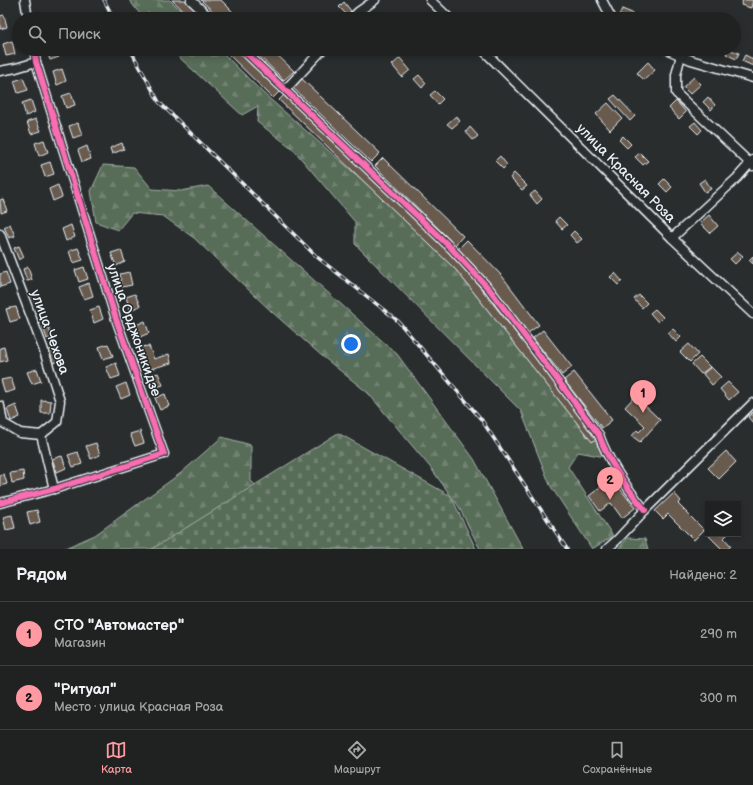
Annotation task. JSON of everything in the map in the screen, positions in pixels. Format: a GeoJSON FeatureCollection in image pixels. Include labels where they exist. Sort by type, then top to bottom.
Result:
{"type":"FeatureCollection","features":[{"type":"Feature","properties":{"kind":"street"},"geometry":{"type":"LineString","coordinates":[[25,0],[27,12]]}},
{"type":"Feature","properties":{"kind":"street"},"geometry":{"type":"LineString","coordinates":[[191,0],[204,12]]}},
{"type":"Feature","properties":{"kind":"street"},"geometry":{"type":"LineString","coordinates":[[358,12],[375,0]]}},
{"type":"Feature","properties":{"kind":"street"},"geometry":{"type":"LineString","coordinates":[[430,0],[443,12]]}},
{"type":"Feature","properties":{"kind":"street"},"geometry":{"type":"LineString","coordinates":[[602,0],[608,12]]}},
{"type":"Feature","properties":{"kind":"street","name":"улица Орджоникидзе"},"geometry":{"type":"LineString","coordinates":[[0,503],[54,489],[164,454],[116,319],[35,56]]}},
{"type":"Feature","properties":{"kind":"street"},"geometry":{"type":"LineString","coordinates":[[249,56],[451,248],[490,290],[599,435],[605,451],[621,479],[645,510]]}},
{"type":"Feature","properties":{"kind":"street"},"geometry":{"type":"LineString","coordinates":[[285,90],[317,56]]}},
{"type":"Feature","properties":{"kind":"street","name":"улица Красная Роза"},"geometry":{"type":"LineString","coordinates":[[489,56],[672,238],[753,314]]}},
{"type":"Feature","properties":{"kind":"street"},"geometry":{"type":"LineString","coordinates":[[672,238],[752,163],[676,93],[676,75],[680,56]]}},
{"type":"Feature","properties":{"kind":"street"},"geometry":{"type":"LineString","coordinates":[[683,56],[753,78]]}},
{"type":"Feature","properties":{"kind":"street"},"geometry":{"type":"LineString","coordinates":[[0,71],[36,62]]}},
{"type":"Feature","properties":{"kind":"street","name":"улица Чехова"},"geometry":{"type":"LineString","coordinates":[[0,234],[43,348],[60,401],[57,422],[41,435]]}},
{"type":"Feature","properties":{"kind":"street"},"geometry":{"type":"LineString","coordinates":[[607,549],[753,403]]}},
{"type":"Feature","properties":{"kind":"street"},"geometry":{"type":"LineString","coordinates":[[0,406],[3,423],[20,433],[41,435],[54,489]]}},
{"type":"Feature","properties":{"kind":"green space"},"geometry":{"type":"Polygon","coordinates":[[[129,0],[170,0],[182,12],[138,12],[129,0]]]}},
{"type":"Feature","properties":{"kind":"green space"},"geometry":{"type":"Polygon","coordinates":[[[178,56],[226,56],[263,93],[458,264],[596,440],[605,457],[578,452],[568,467],[613,536],[592,549],[550,485],[521,411],[355,244],[355,222],[292,148],[257,122],[258,106],[242,115],[178,56]]]}},
{"type":"Feature","properties":{"kind":"green space"},"geometry":{"type":"Polygon","coordinates":[[[103,165],[134,167],[152,189],[181,191],[208,186],[397,354],[474,459],[523,549],[480,549],[459,507],[430,467],[368,393],[322,356],[272,312],[194,238],[163,216],[132,213],[118,230],[96,222],[91,191],[103,165]]]}},
{"type":"Feature","properties":{"kind":"green space"},"geometry":{"type":"Polygon","coordinates":[[[338,433],[451,496],[476,549],[152,549],[338,433]]]}},
{"type":"Feature","properties":{"kind":"green space"},"geometry":{"type":"Polygon","coordinates":[[[222,437],[251,445],[251,481],[287,514],[417,549],[63,549],[95,535],[181,473],[222,437]]]}},
{"type":"Feature","properties":{"kind":"green space"},"geometry":{"type":"Polygon","coordinates":[[[628,538],[645,539],[648,549],[618,549],[628,538]]]}},
{"type":"Feature","properties":{"kind":"building"},"geometry":{"type":"Polygon","coordinates":[[[172,0],[185,0],[198,12],[185,12],[172,0]]]}},
{"type":"Feature","properties":{"kind":"building"},"geometry":{"type":"Polygon","coordinates":[[[201,0],[221,0],[233,12],[214,12],[201,0]]]}},
{"type":"Feature","properties":{"kind":"building"},"geometry":{"type":"Polygon","coordinates":[[[743,0],[753,0],[751,8],[741,5],[743,0]]]}},
{"type":"Feature","properties":{"kind":"building"},"geometry":{"type":"Polygon","coordinates":[[[344,2],[351,11],[344,12],[339,7],[344,2]]]}},
{"type":"Feature","properties":{"kind":"building"},"geometry":{"type":"Polygon","coordinates":[[[622,9],[630,12],[620,12],[622,9]]]}},
{"type":"Feature","properties":{"kind":"building"},"geometry":{"type":"Polygon","coordinates":[[[4,15],[7,27],[0,29],[0,16],[4,15]]]}},
{"type":"Feature","properties":{"kind":"building"},"geometry":{"type":"Polygon","coordinates":[[[12,41],[12,55],[6,56],[3,44],[12,41]]]}},
{"type":"Feature","properties":{"kind":"building"},"geometry":{"type":"Polygon","coordinates":[[[745,55],[753,59],[753,66],[742,61],[745,55]]]}},
{"type":"Feature","properties":{"kind":"building"},"geometry":{"type":"Polygon","coordinates":[[[49,56],[59,56],[59,57],[50,60],[49,56]]]}},
{"type":"Feature","properties":{"kind":"building"},"geometry":{"type":"Polygon","coordinates":[[[230,56],[243,56],[280,91],[273,98],[230,56]]]}},
{"type":"Feature","properties":{"kind":"building"},"geometry":{"type":"Polygon","coordinates":[[[259,56],[278,56],[294,71],[284,80],[259,56]]]}},
{"type":"Feature","properties":{"kind":"building"},"geometry":{"type":"Polygon","coordinates":[[[730,56],[738,56],[736,59],[730,56]]]}},
{"type":"Feature","properties":{"kind":"building"},"geometry":{"type":"Polygon","coordinates":[[[400,58],[410,70],[402,77],[392,65],[400,58]]]}},
{"type":"Feature","properties":{"kind":"building"},"geometry":{"type":"Polygon","coordinates":[[[648,62],[655,70],[644,80],[637,73],[648,62]]]}},
{"type":"Feature","properties":{"kind":"building"},"geometry":{"type":"Polygon","coordinates":[[[62,69],[66,81],[57,85],[53,72],[62,69]]]}},
{"type":"Feature","properties":{"kind":"building"},"geometry":{"type":"Polygon","coordinates":[[[419,75],[426,83],[422,88],[414,79],[419,75]]]}},
{"type":"Feature","properties":{"kind":"building"},"geometry":{"type":"Polygon","coordinates":[[[300,77],[380,153],[371,162],[291,86],[300,77]]]}},
{"type":"Feature","properties":{"kind":"building"},"geometry":{"type":"Polygon","coordinates":[[[694,77],[701,84],[690,94],[683,87],[694,77]]]}},
{"type":"Feature","properties":{"kind":"building"},"geometry":{"type":"Polygon","coordinates":[[[23,78],[28,90],[18,93],[14,81],[23,78]]]}},
{"type":"Feature","properties":{"kind":"building"},"geometry":{"type":"Polygon","coordinates":[[[435,91],[443,99],[438,104],[430,95],[435,91]]]}},
{"type":"Feature","properties":{"kind":"building"},"geometry":{"type":"Polygon","coordinates":[[[71,93],[75,105],[66,108],[62,96],[71,93]]]}},
{"type":"Feature","properties":{"kind":"building"},"geometry":{"type":"Polygon","coordinates":[[[284,95],[449,252],[468,272],[598,437],[592,442],[456,270],[279,100],[284,95]]]}},
{"type":"Feature","properties":{"kind":"building"},"geometry":{"type":"Polygon","coordinates":[[[615,95],[635,116],[630,121],[610,99],[615,95]]]}},
{"type":"Feature","properties":{"kind":"building"},"geometry":{"type":"Polygon","coordinates":[[[708,97],[715,105],[711,110],[703,102],[708,97]]]}},
{"type":"Feature","properties":{"kind":"building"},"geometry":{"type":"Polygon","coordinates":[[[31,100],[35,112],[26,116],[22,103],[31,100]]]}},
{"type":"Feature","properties":{"kind":"building"},"geometry":{"type":"Polygon","coordinates":[[[676,101],[686,112],[679,119],[669,108],[676,101]]]}},
{"type":"Feature","properties":{"kind":"building"},"geometry":{"type":"Polygon","coordinates":[[[608,103],[622,118],[610,130],[596,114],[608,103]]]}},
{"type":"Feature","properties":{"kind":"building"},"geometry":{"type":"Polygon","coordinates":[[[456,116],[460,121],[452,128],[447,124],[456,116]]]}},
{"type":"Feature","properties":{"kind":"building"},"geometry":{"type":"Polygon","coordinates":[[[36,119],[41,131],[31,134],[27,122],[36,119]]]}},
{"type":"Feature","properties":{"kind":"building"},"geometry":{"type":"Polygon","coordinates":[[[695,122],[702,130],[698,134],[690,126],[695,122]]]}},
{"type":"Feature","properties":{"kind":"building"},"geometry":{"type":"Polygon","coordinates":[[[78,123],[82,135],[73,138],[69,126],[78,123]]]}},
{"type":"Feature","properties":{"kind":"building"},"geometry":{"type":"Polygon","coordinates":[[[470,127],[478,136],[473,140],[466,132],[470,127]]]}},
{"type":"Feature","properties":{"kind":"building"},"geometry":{"type":"Polygon","coordinates":[[[623,136],[631,144],[627,148],[619,140],[623,136]]]}},
{"type":"Feature","properties":{"kind":"building"},"geometry":{"type":"Polygon","coordinates":[[[44,140],[48,152],[39,156],[35,143],[44,140]]]}},
{"type":"Feature","properties":{"kind":"building"},"geometry":{"type":"Polygon","coordinates":[[[122,143],[124,149],[112,154],[110,148],[122,143]]]}},
{"type":"Feature","properties":{"kind":"building"},"geometry":{"type":"Polygon","coordinates":[[[87,146],[91,159],[82,162],[78,150],[87,146]]]}},
{"type":"Feature","properties":{"kind":"building"},"geometry":{"type":"Polygon","coordinates":[[[640,153],[648,161],[643,165],[635,157],[640,153]]]}},
{"type":"Feature","properties":{"kind":"building"},"geometry":{"type":"Polygon","coordinates":[[[500,156],[507,165],[503,169],[495,161],[500,156]]]}},
{"type":"Feature","properties":{"kind":"building"},"geometry":{"type":"Polygon","coordinates":[[[383,158],[463,236],[455,245],[375,166],[383,158]]]}},
{"type":"Feature","properties":{"kind":"building"},"geometry":{"type":"Polygon","coordinates":[[[50,162],[54,174],[45,177],[41,165],[50,162]]]}},
{"type":"Feature","properties":{"kind":"building"},"geometry":{"type":"Polygon","coordinates":[[[514,173],[527,186],[522,190],[510,178],[514,173]]]}},
{"type":"Feature","properties":{"kind":"building"},"geometry":{"type":"Polygon","coordinates":[[[664,179],[672,187],[667,192],[659,184],[664,179]]]}},
{"type":"Feature","properties":{"kind":"building"},"geometry":{"type":"Polygon","coordinates":[[[705,179],[711,189],[705,192],[699,183],[705,179]]]}},
{"type":"Feature","properties":{"kind":"building"},"geometry":{"type":"Polygon","coordinates":[[[58,185],[62,197],[53,201],[49,189],[58,185]]]}},
{"type":"Feature","properties":{"kind":"building"},"geometry":{"type":"Polygon","coordinates":[[[535,191],[542,199],[537,204],[530,195],[535,191]]]}},
{"type":"Feature","properties":{"kind":"building"},"geometry":{"type":"Polygon","coordinates":[[[3,199],[7,211],[1,213],[0,200],[3,199]]]}},
{"type":"Feature","properties":{"kind":"building"},"geometry":{"type":"Polygon","coordinates":[[[709,215],[718,226],[710,233],[700,223],[709,215]]]}},
{"type":"Feature","properties":{"kind":"building"},"geometry":{"type":"Polygon","coordinates":[[[559,217],[567,225],[562,229],[555,221],[559,217]]]}},
{"type":"Feature","properties":{"kind":"building"},"geometry":{"type":"Polygon","coordinates":[[[10,224],[15,236],[9,238],[4,227],[10,224]]]}},
{"type":"Feature","properties":{"kind":"building"},"geometry":{"type":"Polygon","coordinates":[[[71,225],[75,237],[66,241],[62,229],[71,225]]]}},
{"type":"Feature","properties":{"kind":"building"},"geometry":{"type":"Polygon","coordinates":[[[574,231],[582,239],[577,243],[570,235],[574,231]]]}},
{"type":"Feature","properties":{"kind":"building"},"geometry":{"type":"Polygon","coordinates":[[[467,240],[502,276],[539,325],[528,333],[491,285],[457,250],[467,240]]]}},
{"type":"Feature","properties":{"kind":"building"},"geometry":{"type":"Polygon","coordinates":[[[19,246],[24,257],[19,260],[14,248],[19,246]]]}},
{"type":"Feature","properties":{"kind":"building"},"geometry":{"type":"Polygon","coordinates":[[[78,248],[83,260],[73,263],[69,251],[78,248]]]}},
{"type":"Feature","properties":{"kind":"building"},"geometry":{"type":"Polygon","coordinates":[[[121,250],[125,262],[116,266],[111,253],[121,250]]]}},
{"type":"Feature","properties":{"kind":"building"},"geometry":{"type":"Polygon","coordinates":[[[738,252],[743,256],[735,264],[730,259],[738,252]]]}},
{"type":"Feature","properties":{"kind":"building"},"geometry":{"type":"Polygon","coordinates":[[[753,256],[753,264],[749,260],[753,256]]]}},
{"type":"Feature","properties":{"kind":"building"},"geometry":{"type":"Polygon","coordinates":[[[28,267],[32,280],[27,281],[23,269],[28,267]]]}},
{"type":"Feature","properties":{"kind":"building"},"geometry":{"type":"Polygon","coordinates":[[[84,267],[88,279],[79,282],[75,270],[84,267]]]}},
{"type":"Feature","properties":{"kind":"building"},"geometry":{"type":"Polygon","coordinates":[[[6,272],[10,284],[0,287],[0,274],[6,272]]]}},
{"type":"Feature","properties":{"kind":"building"},"geometry":{"type":"Polygon","coordinates":[[[129,272],[132,285],[122,287],[120,274],[129,272]]]}},
{"type":"Feature","properties":{"kind":"building"},"geometry":{"type":"Polygon","coordinates":[[[615,273],[622,281],[618,285],[610,277],[615,273]]]}},
{"type":"Feature","properties":{"kind":"building"},"geometry":{"type":"Polygon","coordinates":[[[89,283],[93,296],[84,299],[79,287],[89,283]]]}},
{"type":"Feature","properties":{"kind":"building"},"geometry":{"type":"Polygon","coordinates":[[[38,294],[42,306],[37,308],[33,296],[38,294]]]}},
{"type":"Feature","properties":{"kind":"building"},"geometry":{"type":"Polygon","coordinates":[[[135,294],[140,306],[130,310],[126,297],[135,294]]]}},
{"type":"Feature","properties":{"kind":"building"},"geometry":{"type":"Polygon","coordinates":[[[639,295],[647,303],[642,308],[634,299],[639,295]]]}},
{"type":"Feature","properties":{"kind":"building"},"geometry":{"type":"Polygon","coordinates":[[[16,307],[20,319],[10,322],[6,309],[16,307]]]}},
{"type":"Feature","properties":{"kind":"building"},"geometry":{"type":"Polygon","coordinates":[[[99,307],[103,319],[94,323],[90,310],[99,307]]]}},
{"type":"Feature","properties":{"kind":"building"},"geometry":{"type":"Polygon","coordinates":[[[655,309],[663,317],[658,322],[650,313],[655,309]]]}},
{"type":"Feature","properties":{"kind":"building"},"geometry":{"type":"Polygon","coordinates":[[[145,321],[149,333],[140,337],[136,325],[145,321]]]}},
{"type":"Feature","properties":{"kind":"building"},"geometry":{"type":"Polygon","coordinates":[[[48,325],[52,338],[47,339],[43,327],[48,325]]]}},
{"type":"Feature","properties":{"kind":"building"},"geometry":{"type":"Polygon","coordinates":[[[673,329],[681,337],[676,342],[668,333],[673,329]]]}},
{"type":"Feature","properties":{"kind":"building"},"geometry":{"type":"Polygon","coordinates":[[[543,330],[572,367],[562,375],[533,338],[543,330]]]}},
{"type":"Feature","properties":{"kind":"building"},"geometry":{"type":"Polygon","coordinates":[[[108,344],[113,356],[103,359],[99,347],[108,344]]]}},
{"type":"Feature","properties":{"kind":"building"},"geometry":{"type":"Polygon","coordinates":[[[689,344],[698,354],[690,362],[680,352],[689,344]]]}},
{"type":"Feature","properties":{"kind":"building"},"geometry":{"type":"Polygon","coordinates":[[[149,346],[154,359],[169,354],[171,363],[147,370],[140,347],[149,346]]]}},
{"type":"Feature","properties":{"kind":"building"},"geometry":{"type":"Polygon","coordinates":[[[4,347],[7,360],[0,362],[0,348],[4,347]]]}},
{"type":"Feature","properties":{"kind":"building"},"geometry":{"type":"Polygon","coordinates":[[[55,349],[59,361],[53,363],[49,350],[55,349]]]}},
{"type":"Feature","properties":{"kind":"building"},"geometry":{"type":"Polygon","coordinates":[[[700,357],[710,367],[701,374],[692,364],[700,357]]]}},
{"type":"Feature","properties":{"kind":"building"},"geometry":{"type":"Polygon","coordinates":[[[116,363],[120,376],[111,379],[106,367],[116,363]]]}},
{"type":"Feature","properties":{"kind":"building"},"geometry":{"type":"Polygon","coordinates":[[[711,367],[721,377],[712,385],[703,374],[711,367]]]}},
{"type":"Feature","properties":{"kind":"building"},"geometry":{"type":"Polygon","coordinates":[[[37,369],[41,381],[32,384],[27,372],[37,369]]]}},
{"type":"Feature","properties":{"kind":"building"},"geometry":{"type":"Polygon","coordinates":[[[574,372],[612,420],[602,428],[564,380],[574,372]]]}},
{"type":"Feature","properties":{"kind":"building"},"geometry":{"type":"Polygon","coordinates":[[[158,373],[163,385],[153,388],[149,376],[158,373]]]}},
{"type":"Feature","properties":{"kind":"building"},"geometry":{"type":"Polygon","coordinates":[[[11,378],[15,390],[5,393],[1,380],[11,378]]]}},
{"type":"Feature","properties":{"kind":"building"},"geometry":{"type":"Polygon","coordinates":[[[728,382],[738,392],[729,400],[720,389],[728,382]]]}},
{"type":"Feature","properties":{"kind":"building"},"geometry":{"type":"Polygon","coordinates":[[[126,383],[130,395],[121,399],[116,387],[126,383]]]}},
{"type":"Feature","properties":{"kind":"building"},"geometry":{"type":"Polygon","coordinates":[[[165,394],[169,406],[160,410],[155,398],[165,394]]]}},
{"type":"Feature","properties":{"kind":"building"},"geometry":{"type":"Polygon","coordinates":[[[635,396],[660,420],[640,442],[632,436],[637,430],[639,432],[645,426],[625,407],[635,396]]]}},
{"type":"Feature","properties":{"kind":"building"},"geometry":{"type":"Polygon","coordinates":[[[41,400],[51,401],[50,413],[41,413],[41,400]]]}},
{"type":"Feature","properties":{"kind":"building"},"geometry":{"type":"Polygon","coordinates":[[[16,405],[20,417],[11,421],[7,409],[16,405]]]}},
{"type":"Feature","properties":{"kind":"building"},"geometry":{"type":"Polygon","coordinates":[[[753,412],[753,423],[748,417],[753,412]]]}},
{"type":"Feature","properties":{"kind":"building"},"geometry":{"type":"Polygon","coordinates":[[[140,431],[144,443],[135,446],[130,434],[140,431]]]}},
{"type":"Feature","properties":{"kind":"building"},"geometry":{"type":"Polygon","coordinates":[[[96,443],[100,455],[91,459],[86,446],[96,443]]]}},
{"type":"Feature","properties":{"kind":"building"},"geometry":{"type":"Polygon","coordinates":[[[726,451],[736,462],[719,479],[708,468],[726,451]]]}},
{"type":"Feature","properties":{"kind":"building"},"geometry":{"type":"Polygon","coordinates":[[[78,452],[82,464],[73,467],[68,455],[78,452]]]}},
{"type":"Feature","properties":{"kind":"building"},"geometry":{"type":"Polygon","coordinates":[[[62,456],[66,468],[57,472],[52,459],[62,456]]]}},
{"type":"Feature","properties":{"kind":"building"},"geometry":{"type":"Polygon","coordinates":[[[23,471],[24,480],[12,483],[10,473],[23,471]]]}},
{"type":"Feature","properties":{"kind":"building"},"geometry":{"type":"Polygon","coordinates":[[[4,474],[7,484],[0,486],[0,476],[4,474]]]}},
{"type":"Feature","properties":{"kind":"building"},"geometry":{"type":"Polygon","coordinates":[[[606,483],[612,491],[618,486],[635,508],[622,518],[611,503],[600,511],[589,496],[606,483]]]}},
{"type":"Feature","properties":{"kind":"building"},"geometry":{"type":"Polygon","coordinates":[[[674,493],[681,501],[678,504],[704,530],[694,540],[668,514],[663,519],[655,511],[674,493]]]}},
{"type":"Feature","properties":{"kind":"building"},"geometry":{"type":"Polygon","coordinates":[[[37,510],[40,522],[30,525],[27,512],[37,510]]]}},
{"type":"Feature","properties":{"kind":"building"},"geometry":{"type":"Polygon","coordinates":[[[12,515],[15,528],[6,530],[3,517],[12,515]]]}},
{"type":"Feature","properties":{"kind":"building"},"geometry":{"type":"Polygon","coordinates":[[[710,537],[725,537],[724,538],[731,546],[728,549],[722,549],[710,537]]]}},
{"type":"Feature","properties":{"kind":"railway"},"geometry":{"type":"LineString","coordinates":[[104,0],[110,12]]}},
{"type":"Feature","properties":{"kind":"railway"},"geometry":{"type":"LineString","coordinates":[[134,56],[159,102],[317,257],[398,321],[481,419],[567,549]]}},
{"type":"Feature","properties":{"kind":"cycle path"},"geometry":{"type":"LineString","coordinates":[[0,503],[54,489],[164,454],[116,319],[35,56]]}},
{"type":"Feature","properties":{"kind":"cycle path"},"geometry":{"type":"LineString","coordinates":[[249,56],[451,248],[490,290],[599,435],[619,474],[631,493],[645,510]]}},
{"type":"Feature","properties":{"kind":"place","name":"СТО \"Автомастер\""},"geometry":{"type":"Point","coordinates":[643,413]}},
{"type":"Feature","properties":{"kind":"place","name":"\"Ритуал\""},"geometry":{"type":"Point","coordinates":[610,500]}}]}
